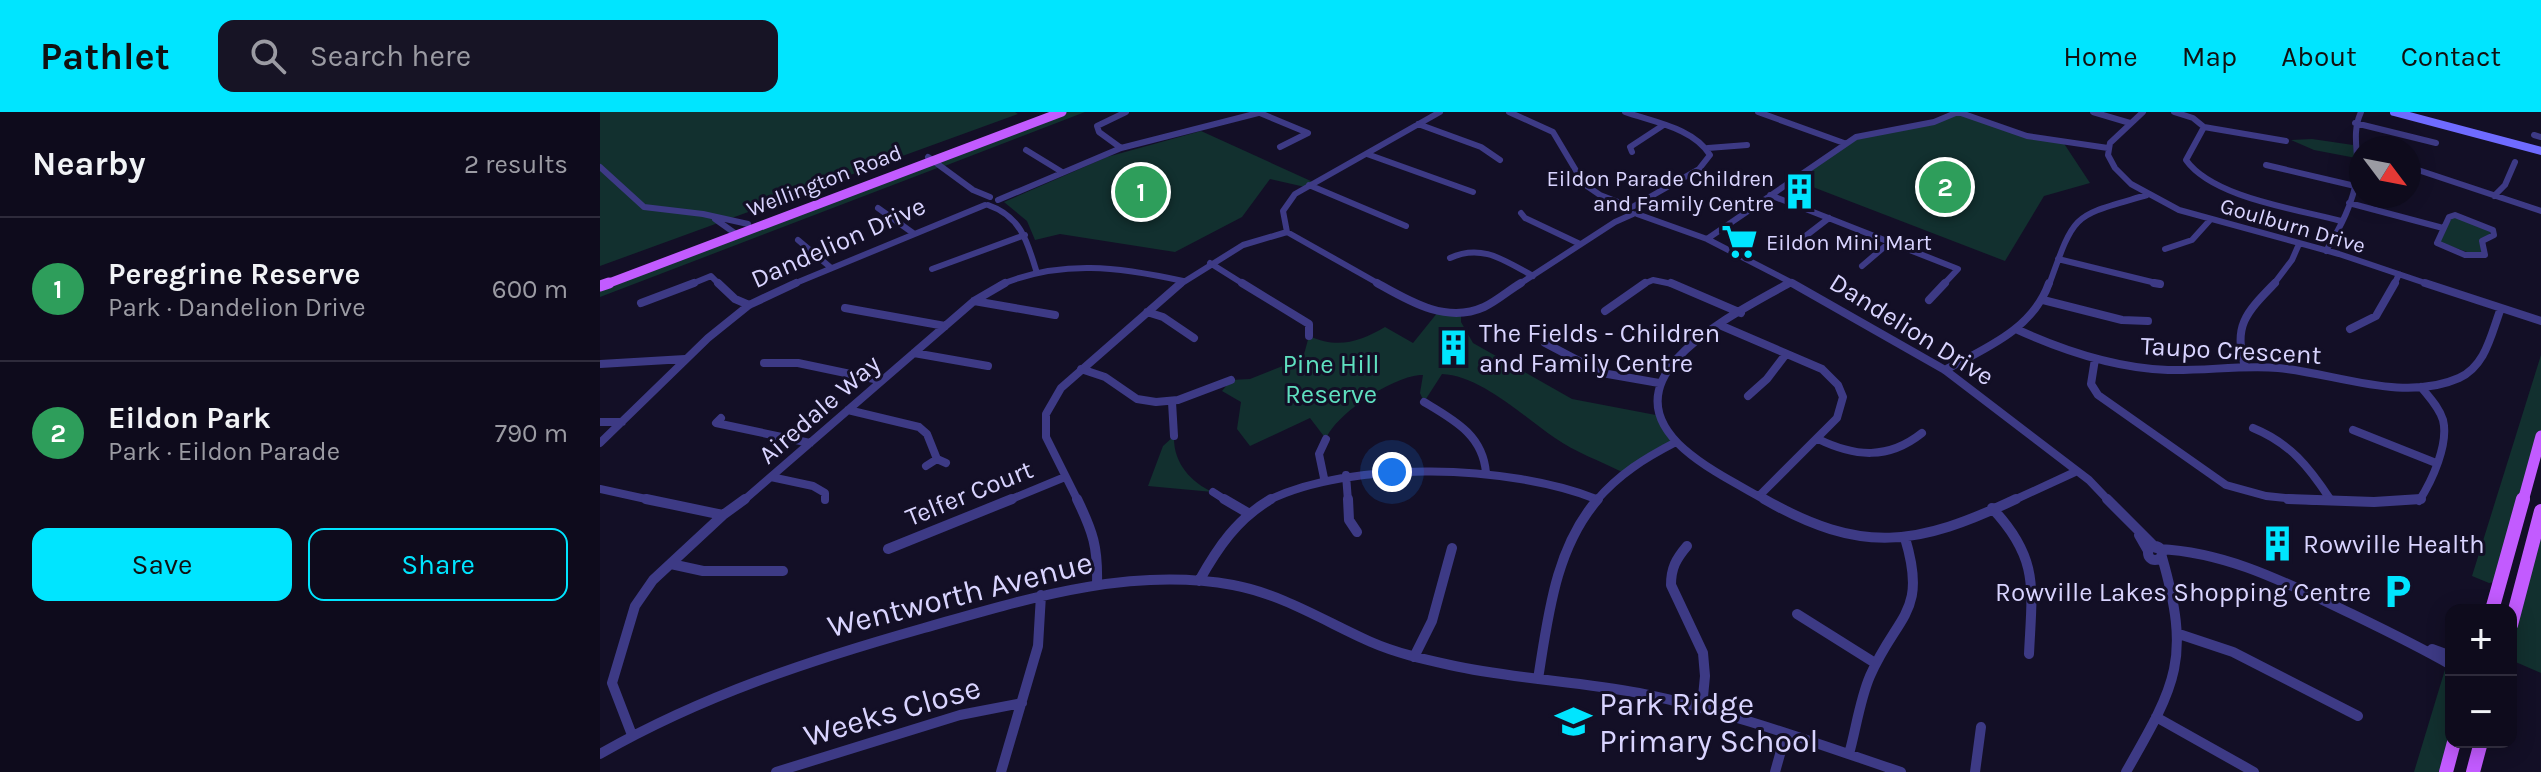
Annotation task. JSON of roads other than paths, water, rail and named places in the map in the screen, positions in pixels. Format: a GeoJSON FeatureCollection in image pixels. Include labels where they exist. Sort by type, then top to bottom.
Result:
{"type":"FeatureCollection","features":[{"type":"Feature","properties":{"kind":"main road","name":"Wellington Road"},"geometry":{"type":"LineString","coordinates":[[600,279],[730,229],[927,160],[1047,112]]}},
{"type":"Feature","properties":{"kind":"main road","name":"Wellington Road"},"geometry":{"type":"LineString","coordinates":[[600,286],[730,229],[1062,112]]}},
{"type":"Feature","properties":{"kind":"main road"},"geometry":{"type":"LineString","coordinates":[[2393,112],[2541,152]]}},
{"type":"Feature","properties":{"kind":"main road"},"geometry":{"type":"LineString","coordinates":[[2494,604],[2541,436]]}},
{"type":"Feature","properties":{"kind":"main road"},"geometry":{"type":"LineString","coordinates":[[2517,604],[2541,511]]}},
{"type":"Feature","properties":{"kind":"main road"},"geometry":{"type":"LineString","coordinates":[[2446,772],[2452,748]]}},
{"type":"Feature","properties":{"kind":"main road"},"geometry":{"type":"LineString","coordinates":[[2473,772],[2479,748]]}},
{"type":"Feature","properties":{"kind":"street"},"geometry":{"type":"LineString","coordinates":[[1121,148],[1097,128],[1105,120],[1126,112]]}},
{"type":"Feature","properties":{"kind":"street"},"geometry":{"type":"LineString","coordinates":[[995,199],[1121,148],[1261,112],[1308,133],[1280,147]]}},
{"type":"Feature","properties":{"kind":"street"},"geometry":{"type":"LineString","coordinates":[[1440,112],[1295,194],[1285,207],[1283,219],[1287,232],[1417,305],[1438,312],[1465,312],[1482,308],[1704,165],[1709,158],[1708,148]]}},
{"type":"Feature","properties":{"kind":"street","name":"Dandelion Drive"},"geometry":{"type":"LineString","coordinates":[[1509,112],[1553,132],[1581,180],[1596,193],[1707,239],[1836,305],[1945,370],[2067,461],[2075,472],[2089,480],[2120,508],[2157,553],[2169,585],[2179,634],[2169,694],[2126,772]]}},
{"type":"Feature","properties":{"kind":"street"},"geometry":{"type":"LineString","coordinates":[[1625,112],[1697,139],[1708,148],[1747,145]]}},
{"type":"Feature","properties":{"kind":"street"},"geometry":{"type":"LineString","coordinates":[[1758,112],[1844,143]]}},
{"type":"Feature","properties":{"kind":"street"},"geometry":{"type":"LineString","coordinates":[[1707,239],[1844,143],[1875,131],[1927,123],[1958,112],[2027,136],[2108,148],[2143,112]]}},
{"type":"Feature","properties":{"kind":"street"},"geometry":{"type":"LineString","coordinates":[[2093,112],[2130,123]]}},
{"type":"Feature","properties":{"kind":"street"},"geometry":{"type":"LineString","coordinates":[[2174,112],[2193,118],[2204,127],[2286,141]]}},
{"type":"Feature","properties":{"kind":"street"},"geometry":{"type":"LineString","coordinates":[[2352,136],[2361,112]]}},
{"type":"Feature","properties":{"kind":"street"},"geometry":{"type":"LineString","coordinates":[[2355,123],[2436,143]]}},
{"type":"Feature","properties":{"kind":"street"},"geometry":{"type":"LineString","coordinates":[[1418,124],[1481,147],[1500,160]]}},
{"type":"Feature","properties":{"kind":"street"},"geometry":{"type":"LineString","coordinates":[[1632,152],[1630,147],[1633,143],[1662,126]]}},
{"type":"Feature","properties":{"kind":"street"},"geometry":{"type":"LineString","coordinates":[[2204,127],[2186,160],[2194,174],[2217,186],[2341,221]]}},
{"type":"Feature","properties":{"kind":"street","name":"Goulburn Drive"},"geometry":{"type":"LineString","coordinates":[[2108,148],[2115,168],[2147,195],[2210,220],[2326,251],[2541,321]]}},
{"type":"Feature","properties":{"kind":"street"},"geometry":{"type":"LineString","coordinates":[[1026,150],[1062,172]]}},
{"type":"Feature","properties":{"kind":"street"},"geometry":{"type":"LineString","coordinates":[[1367,154],[1473,192]]}},
{"type":"Feature","properties":{"kind":"street"},"geometry":{"type":"LineString","coordinates":[[927,160],[973,190],[995,199],[1004,211]]}},
{"type":"Feature","properties":{"kind":"street"},"geometry":{"type":"LineString","coordinates":[[2494,196],[2505,185],[2515,162]]}},
{"type":"Feature","properties":{"kind":"street"},"geometry":{"type":"LineString","coordinates":[[2266,165],[2349,185]]}},
{"type":"Feature","properties":{"kind":"street"},"geometry":{"type":"LineString","coordinates":[[600,167],[644,207],[703,214],[730,229]]}},
{"type":"Feature","properties":{"kind":"street"},"geometry":{"type":"LineString","coordinates":[[2421,171],[2541,211]]}},
{"type":"Feature","properties":{"kind":"street"},"geometry":{"type":"LineString","coordinates":[[1309,185],[1406,226]]}},
{"type":"Feature","properties":{"kind":"street"},"geometry":{"type":"LineString","coordinates":[[973,190],[984,203],[1004,211],[1020,223],[1036,270]]}},
{"type":"Feature","properties":{"kind":"street"},"geometry":{"type":"LineString","coordinates":[[1770,195],[1959,269],[1929,300]]}},
{"type":"Feature","properties":{"kind":"street"},"geometry":{"type":"LineString","coordinates":[[1945,370],[2016,329],[2043,300],[2068,231],[2082,216],[2147,195]]}},
{"type":"Feature","properties":{"kind":"street","name":"Dandelion Drive"},"geometry":{"type":"LineString","coordinates":[[600,443],[686,359],[749,305],[830,267],[995,199]]}},
{"type":"Feature","properties":{"kind":"street"},"geometry":{"type":"LineString","coordinates":[[2326,251],[2349,203]]}},
{"type":"Feature","properties":{"kind":"street"},"geometry":{"type":"LineString","coordinates":[[878,208],[913,233]]}},
{"type":"Feature","properties":{"kind":"street"},"geometry":{"type":"LineString","coordinates":[[2368,208],[2443,228]]}},
{"type":"Feature","properties":{"kind":"street"},"geometry":{"type":"LineString","coordinates":[[1521,213],[1525,218],[1580,244]]}},
{"type":"Feature","properties":{"kind":"street"},"geometry":{"type":"LineString","coordinates":[[2455,215],[2486,225],[2494,234],[2482,241],[2485,255],[2475,256],[2439,245],[2443,228],[2449,217],[2455,215]]}},
{"type":"Feature","properties":{"kind":"street"},"geometry":{"type":"LineString","coordinates":[[1803,238],[1829,218]]}},
{"type":"Feature","properties":{"kind":"street"},"geometry":{"type":"LineString","coordinates":[[2165,249],[2180,246],[2203,234],[2210,220]]}},
{"type":"Feature","properties":{"kind":"street"},"geometry":{"type":"LineString","coordinates":[[1097,584],[1095,538],[1046,437],[1045,419],[1061,388],[1183,281],[1248,243],[1287,232]]}},
{"type":"Feature","properties":{"kind":"street"},"geometry":{"type":"LineString","coordinates":[[932,269],[1025,235]]}},
{"type":"Feature","properties":{"kind":"street"},"geometry":{"type":"LineString","coordinates":[[798,240],[830,267]]}},
{"type":"Feature","properties":{"kind":"street"},"geometry":{"type":"LineString","coordinates":[[1862,266],[1890,242]]}},
{"type":"Feature","properties":{"kind":"street"},"geometry":{"type":"LineString","coordinates":[[2245,366],[2239,348],[2244,316],[2293,262],[2299,244]]}},
{"type":"Feature","properties":{"kind":"street"},"geometry":{"type":"LineString","coordinates":[[1450,258],[1465,249],[1480,249],[1533,276]]}},
{"type":"Feature","properties":{"kind":"street"},"geometry":{"type":"LineString","coordinates":[[2058,259],[2160,284]]}},
{"type":"Feature","properties":{"kind":"street"},"geometry":{"type":"LineString","coordinates":[[1210,263],[1309,324],[1309,336]]}},
{"type":"Feature","properties":{"kind":"street","name":"Airedale Way"},"geometry":{"type":"LineString","coordinates":[[632,735],[613,688],[614,669],[640,597],[723,515],[974,301],[998,284],[1036,270],[1085,264],[1183,281]]}},
{"type":"Feature","properties":{"kind":"street"},"geometry":{"type":"LineString","coordinates":[[2350,329],[2375,320],[2399,274]]}},
{"type":"Feature","properties":{"kind":"street"},"geometry":{"type":"LineString","coordinates":[[641,303],[711,276],[736,300],[749,305]]}},
{"type":"Feature","properties":{"kind":"street"},"geometry":{"type":"LineString","coordinates":[[1605,311],[1650,277],[1693,291],[1741,313]]}},
{"type":"Feature","properties":{"kind":"street"},"geometry":{"type":"LineString","coordinates":[[1789,283],[1680,353],[1665,370],[1659,383],[1661,416],[1676,442],[1701,463],[1825,528],[1865,536],[1905,538],[1940,530],[2075,472]]}},
{"type":"Feature","properties":{"kind":"street"},"geometry":{"type":"LineString","coordinates":[[2043,300],[2122,320],[2148,321]]}},
{"type":"Feature","properties":{"kind":"street"},"geometry":{"type":"LineString","coordinates":[[974,301],[1055,315]]}},
{"type":"Feature","properties":{"kind":"street"},"geometry":{"type":"LineString","coordinates":[[845,308],[945,326]]}},
{"type":"Feature","properties":{"kind":"street","name":"Taupo Crescent"},"geometry":{"type":"LineString","coordinates":[[2016,329],[2095,359],[2168,370],[2245,366],[2308,371],[2380,384],[2421,387],[2452,382],[2480,364],[2501,308]]}},
{"type":"Feature","properties":{"kind":"street"},"geometry":{"type":"LineString","coordinates":[[1147,312],[1163,317],[1194,338]]}},
{"type":"Feature","properties":{"kind":"street"},"geometry":{"type":"LineString","coordinates":[[1722,326],[1825,370],[1842,392],[1841,412],[1818,439],[1759,496]]}},
{"type":"Feature","properties":{"kind":"street"},"geometry":{"type":"LineString","coordinates":[[1545,343],[1602,373],[1659,383]]}},
{"type":"Feature","properties":{"kind":"street"},"geometry":{"type":"LineString","coordinates":[[914,353],[988,366]]}},
{"type":"Feature","properties":{"kind":"street"},"geometry":{"type":"LineString","coordinates":[[1748,396],[1767,379],[1786,354]]}},
{"type":"Feature","properties":{"kind":"street"},"geometry":{"type":"LineString","coordinates":[[764,363],[777,358],[879,380]]}},
{"type":"Feature","properties":{"kind":"street"},"geometry":{"type":"LineString","coordinates":[[600,364],[686,359]]}},
{"type":"Feature","properties":{"kind":"street"},"geometry":{"type":"LineString","coordinates":[[2095,359],[2091,384],[2098,395],[2226,485],[2260,497],[2422,503],[2446,435],[2445,421],[2437,405],[2421,387]]}},
{"type":"Feature","properties":{"kind":"street"},"geometry":{"type":"LineString","coordinates":[[1081,369],[1109,379],[1137,399],[1172,402],[1231,380]]}},
{"type":"Feature","properties":{"kind":"street"},"geometry":{"type":"LineString","coordinates":[[1172,402],[1174,436]]}},
{"type":"Feature","properties":{"kind":"street"},"geometry":{"type":"LineString","coordinates":[[1424,402],[1477,438],[1485,454],[1486,473]]}},
{"type":"Feature","properties":{"kind":"street"},"geometry":{"type":"LineString","coordinates":[[848,410],[915,425],[927,434],[941,461],[926,466]]}},
{"type":"Feature","properties":{"kind":"street"},"geometry":{"type":"LineString","coordinates":[[705,426],[719,421],[810,443]]}},
{"type":"Feature","properties":{"kind":"street"},"geometry":{"type":"LineString","coordinates":[[600,422],[622,422]]}},
{"type":"Feature","properties":{"kind":"street"},"geometry":{"type":"LineString","coordinates":[[2253,428],[2276,436],[2297,451],[2330,499]]}},
{"type":"Feature","properties":{"kind":"street"},"geometry":{"type":"LineString","coordinates":[[2353,430],[2436,463]]}},
{"type":"Feature","properties":{"kind":"street"},"geometry":{"type":"LineString","coordinates":[[1818,439],[1848,454],[1864,457],[1913,440],[1922,433]]}},
{"type":"Feature","properties":{"kind":"street"},"geometry":{"type":"LineString","coordinates":[[1324,478],[1319,454],[1326,439]]}},
{"type":"Feature","properties":{"kind":"street"},"geometry":{"type":"LineString","coordinates":[[1538,679],[1549,609],[1562,556],[1575,529],[1596,499],[1631,465],[1676,442]]}},
{"type":"Feature","properties":{"kind":"street"},"geometry":{"type":"LineString","coordinates":[[1199,581],[1216,548],[1248,513],[1277,495],[1324,478],[1486,473],[1538,478],[1596,499]]}},
{"type":"Feature","properties":{"kind":"street"},"geometry":{"type":"LineString","coordinates":[[1346,475],[1349,520],[1357,532]]}},
{"type":"Feature","properties":{"kind":"street"},"geometry":{"type":"LineString","coordinates":[[771,477],[813,486],[825,497],[835,488]]}},
{"type":"Feature","properties":{"kind":"street","name":"Telfer Court"},"geometry":{"type":"LineString","coordinates":[[888,549],[1065,477]]}},
{"type":"Feature","properties":{"kind":"street"},"geometry":{"type":"LineString","coordinates":[[600,489],[723,515]]}},
{"type":"Feature","properties":{"kind":"street"},"geometry":{"type":"LineString","coordinates":[[1213,492],[1248,513]]}},
{"type":"Feature","properties":{"kind":"street"},"geometry":{"type":"LineString","coordinates":[[1992,508],[2020,538],[2030,561],[2029,654]]}},
{"type":"Feature","properties":{"kind":"street"},"geometry":{"type":"LineString","coordinates":[[1849,754],[1875,663],[1903,621],[1914,593],[1915,571],[1905,538]]}},
{"type":"Feature","properties":{"kind":"street"},"geometry":{"type":"LineString","coordinates":[[1687,546],[1674,561],[1672,586],[1677,603],[1702,648],[1706,676],[1702,707]]}},
{"type":"Feature","properties":{"kind":"street"},"geometry":{"type":"LineString","coordinates":[[1414,657],[1432,621],[1452,548]]}},
{"type":"Feature","properties":{"kind":"street"},"geometry":{"type":"LineString","coordinates":[[2157,553],[2219,557],[2261,571],[2445,654]]}},
{"type":"Feature","properties":{"kind":"street"},"geometry":{"type":"LineString","coordinates":[[671,564],[703,571],[783,571]]}},
{"type":"Feature","properties":{"kind":"street","name":"Wentworth Avenue"},"geometry":{"type":"LineString","coordinates":[[600,754],[703,699],[778,669],[1041,595],[1143,579],[1199,581],[1239,587],[1273,597],[1374,643],[1414,657],[1471,670],[1636,693],[1702,707],[1901,772]]}},
{"type":"Feature","properties":{"kind":"street"},"geometry":{"type":"LineString","coordinates":[[1001,772],[1041,635],[1041,595]]}},
{"type":"Feature","properties":{"kind":"street"},"geometry":{"type":"LineString","coordinates":[[1797,614],[1875,663]]}},
{"type":"Feature","properties":{"kind":"street"},"geometry":{"type":"LineString","coordinates":[[2179,634],[2233,652],[2358,716]]}},
{"type":"Feature","properties":{"kind":"street"},"geometry":{"type":"LineString","coordinates":[[2409,640],[2445,661]]}},
{"type":"Feature","properties":{"kind":"street","name":"Weeks Close"},"geometry":{"type":"LineString","coordinates":[[776,772],[960,715],[1022,703]]}},
{"type":"Feature","properties":{"kind":"street"},"geometry":{"type":"LineString","coordinates":[[2156,717],[2254,772]]}},
{"type":"Feature","properties":{"kind":"street"},"geometry":{"type":"LineString","coordinates":[[1975,772],[1981,727]]}},
{"type":"Feature","properties":{"kind":"street"},"geometry":{"type":"LineString","coordinates":[[1775,772],[1786,733]]}},
{"type":"Feature","properties":{"kind":"place","name":"Eildon Park"},"geometry":{"type":"Point","coordinates":[1945,187]}},
{"type":"Feature","properties":{"kind":"place","name":"Eildon Parade Children and Family Centre"},"geometry":{"type":"Point","coordinates":[1800,191]}},
{"type":"Feature","properties":{"kind":"place","name":"Peregrine Reserve"},"geometry":{"type":"Point","coordinates":[1141,192]}},
{"type":"Feature","properties":{"kind":"place","name":"Eildon Mini Mart"},"geometry":{"type":"Point","coordinates":[1740,242]}},
{"type":"Feature","properties":{"kind":"place","name":"The Fields - Children and Family Centre"},"geometry":{"type":"Point","coordinates":[1453,348]}},
{"type":"Feature","properties":{"kind":"place","name":"Rowville Health"},"geometry":{"type":"Point","coordinates":[2277,544]}},
{"type":"Feature","properties":{"kind":"place","name":"Rowville Lakes Shopping Centre"},"geometry":{"type":"Point","coordinates":[2397,592]}},
{"type":"Feature","properties":{"kind":"place","name":"Park Ridge Primary School"},"geometry":{"type":"Point","coordinates":[1573,722]}},
{"type":"Feature","properties":{"kind":"park label","name":"Pine Hill Reserve"},"geometry":{"type":"Point","coordinates":[1331,379]}}]}
